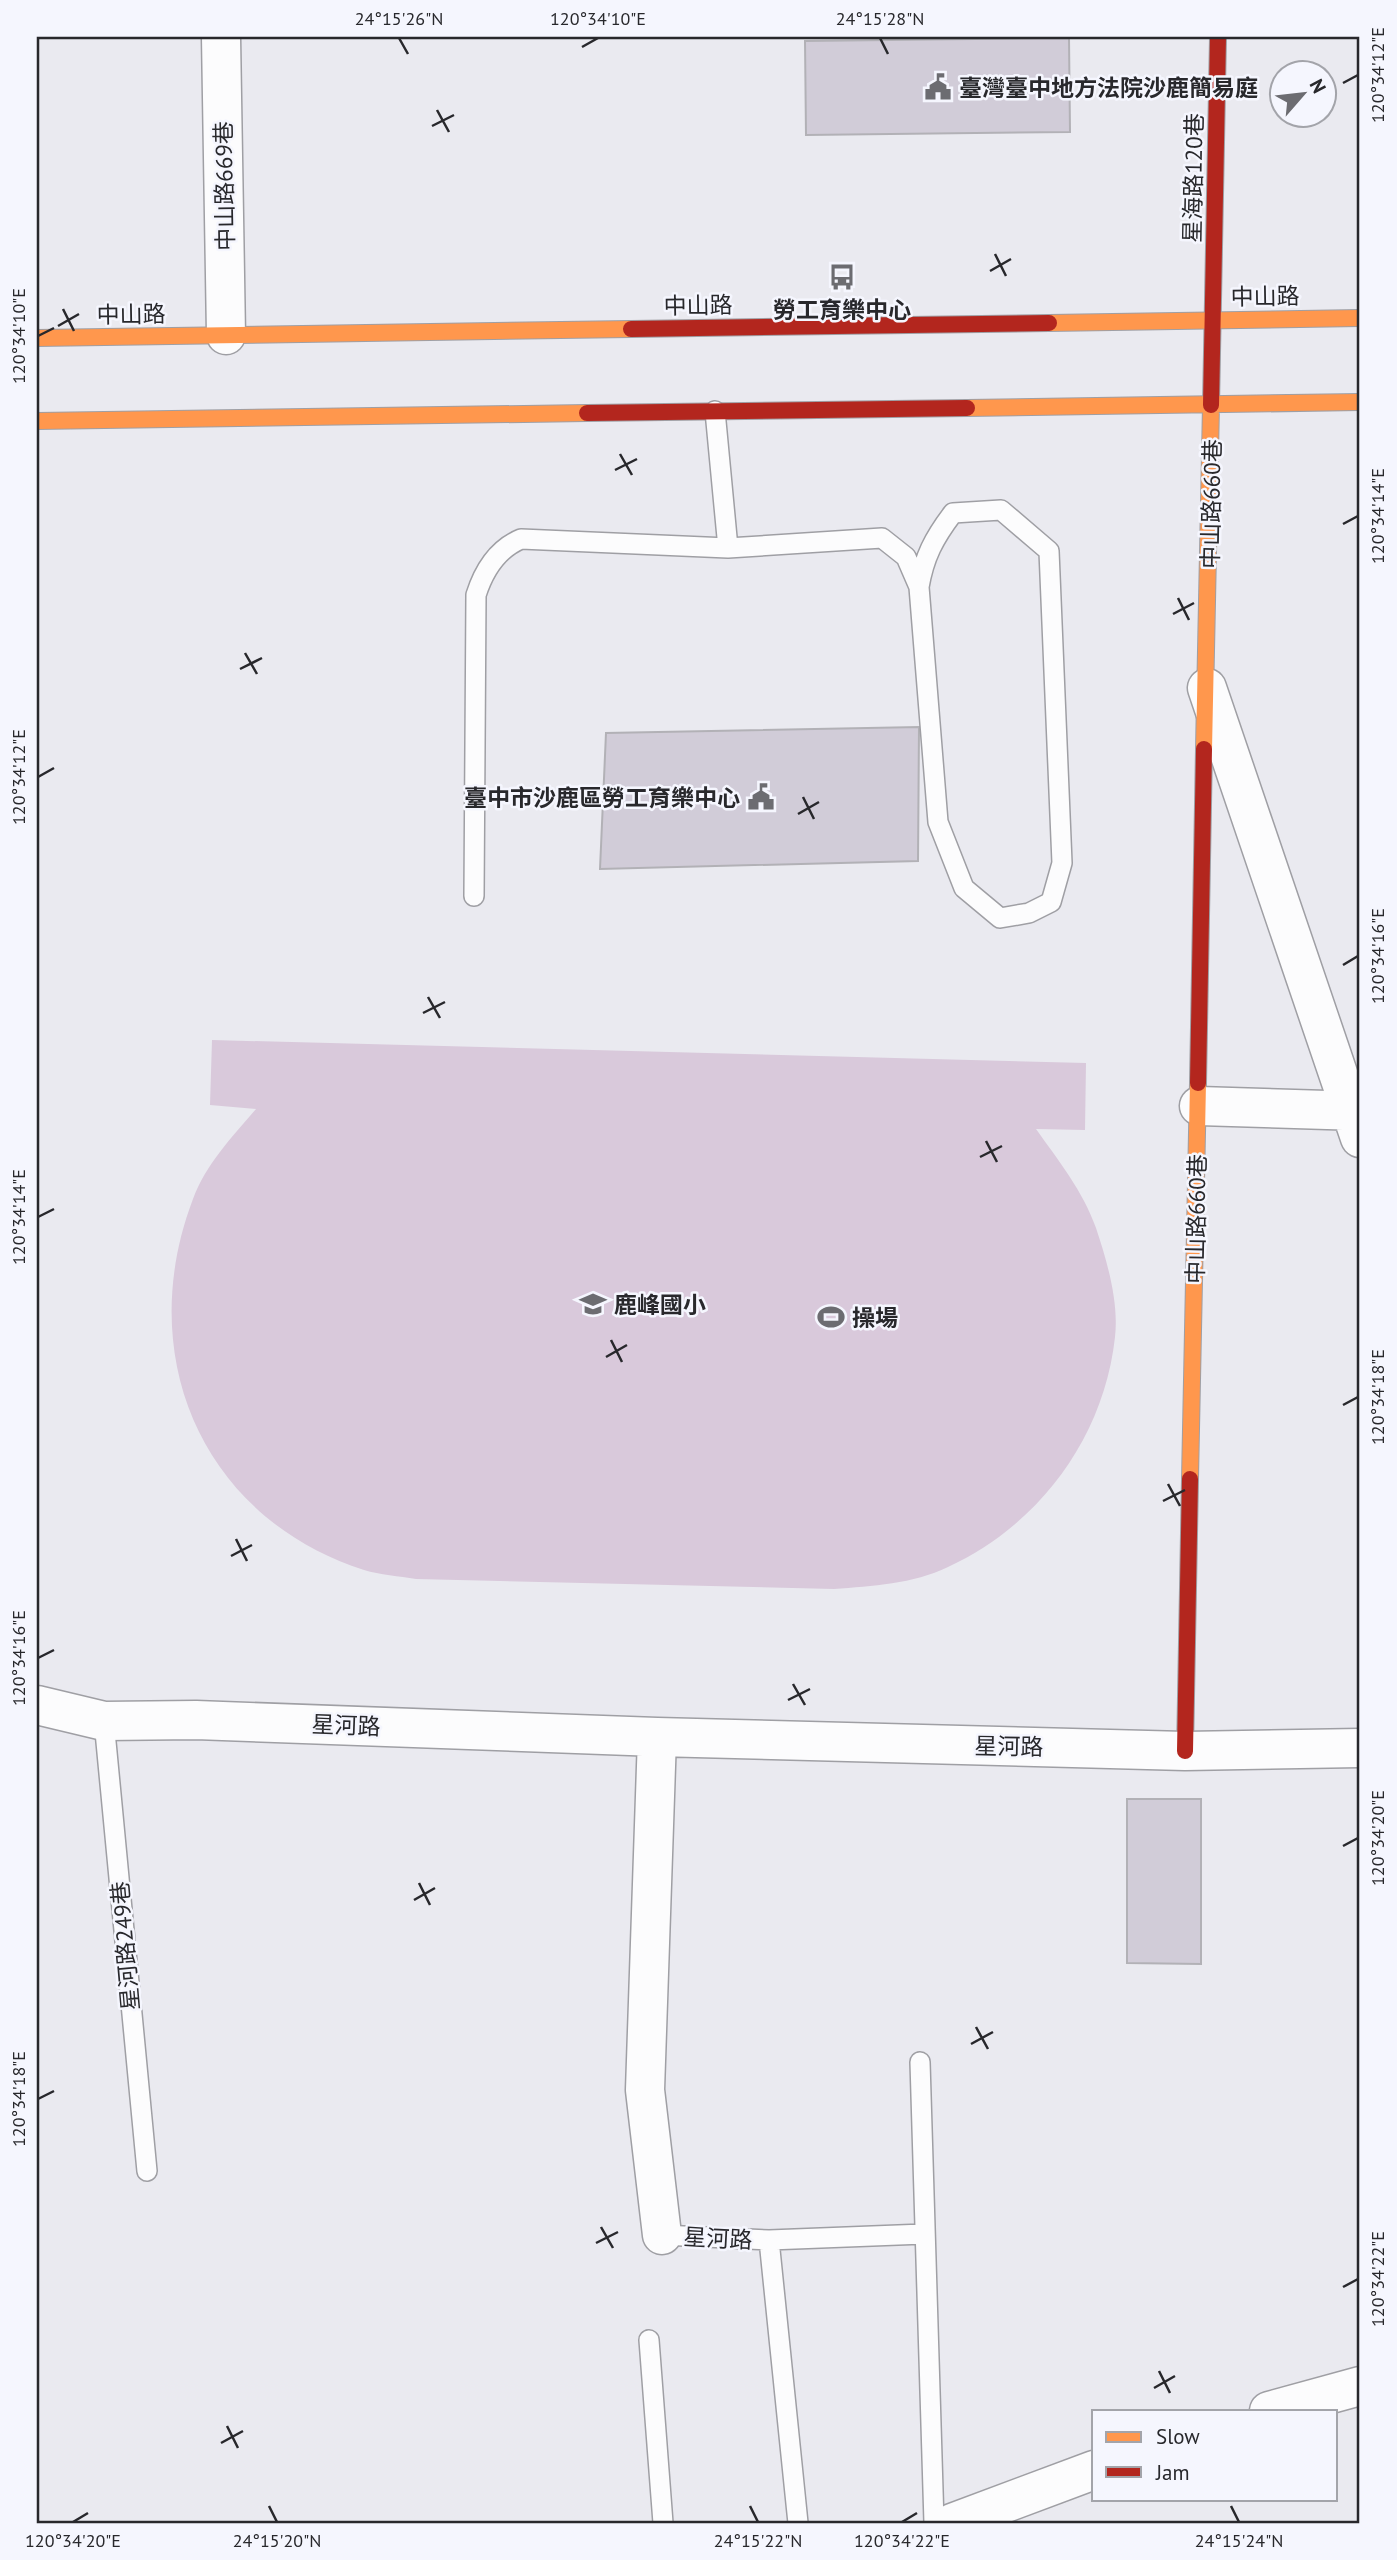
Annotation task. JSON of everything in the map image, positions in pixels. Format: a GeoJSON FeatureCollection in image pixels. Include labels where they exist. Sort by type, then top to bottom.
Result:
{"type":"FeatureCollection","features":[{"type":"Feature","properties":{"kind":"street","name":"中山路669巷"},"geometry":{"type":"LineString","coordinates":[[221,37],[226,335]]}},
{"type":"Feature","properties":{"kind":"street","name":"星海路120巷"},"geometry":{"type":"LineString","coordinates":[[1214,320],[1218,37]]}},
{"type":"Feature","properties":{"kind":"street","name":"中山路"},"geometry":{"type":"LineString","coordinates":[[37,338],[1360,318]]}},
{"type":"Feature","properties":{"kind":"street","name":"中山路660巷"},"geometry":{"type":"LineString","coordinates":[[1185,1751],[1214,320]]}},
{"type":"Feature","properties":{"kind":"street"},"geometry":{"type":"LineString","coordinates":[[37,421],[1360,402]]}},
{"type":"Feature","properties":{"kind":"street","name":"中山路660巷"},"geometry":{"type":"LineString","coordinates":[[1207,688],[1357,1120]]}},
{"type":"Feature","properties":{"kind":"street"},"geometry":{"type":"LineString","coordinates":[[1199,1106],[1357,1120]]}},
{"type":"Feature","properties":{"kind":"street","name":"星河路"},"geometry":{"type":"LineString","coordinates":[[37,1705],[104,1721],[196,1720],[657,1737],[1185,1751],[1360,1748]]}},
{"type":"Feature","properties":{"kind":"street","name":"星河路"},"geometry":{"type":"LineString","coordinates":[[657,1737],[645,2090],[662,2235]]}},
{"type":"Feature","properties":{"kind":"street"},"geometry":{"type":"LineString","coordinates":[[1273,2410],[1360,2386]]}},
{"type":"Feature","properties":{"kind":"street"},"geometry":{"type":"LineString","coordinates":[[952,2523],[1092,2471]]}},
{"type":"Feature","properties":{"kind":"lane"},"geometry":{"type":"LineString","coordinates":[[715,411],[728,548]]}},
{"type":"Feature","properties":{"kind":"lane"},"geometry":{"type":"LineString","coordinates":[[474,896],[476,595],[482,578],[503,546],[521,539],[728,548],[882,538],[906,557],[919,587],[938,822],[964,888],[1000,918],[1029,914],[1051,902],[1062,863],[1049,551],[1001,510],[953,513],[928,549],[919,587]]}},
{"type":"Feature","properties":{"kind":"lane","name":"星河路249巷"},"geometry":{"type":"LineString","coordinates":[[104,1721],[147,2171]]}},
{"type":"Feature","properties":{"kind":"lane"},"geometry":{"type":"LineString","coordinates":[[920,2062],[934,2523]]}},
{"type":"Feature","properties":{"kind":"lane","name":"星河路"},"geometry":{"type":"LineString","coordinates":[[662,2235],[769,2240],[924,2234]]}},
{"type":"Feature","properties":{"kind":"lane","name":"星河路"},"geometry":{"type":"LineString","coordinates":[[769,2240],[798,2523]]}},
{"type":"Feature","properties":{"kind":"lane"},"geometry":{"type":"LineString","coordinates":[[649,2340],[663,2523]]}},
{"type":"Feature","properties":{"kind":"shaded area"},"geometry":{"type":"Polygon","coordinates":[[[212,1040],[1086,1063],[1085,1130],[1036,1129],[1069,1176],[1091,1214],[1111,1282],[1115,1337],[1097,1410],[1062,1474],[1011,1528],[948,1567],[907,1581],[834,1589],[416,1579],[364,1570],[308,1546],[260,1512],[223,1471],[195,1424],[178,1372],[172,1316],[176,1258],[193,1199],[212,1163],[256,1109],[210,1105],[212,1040]]]}},
{"type":"Feature","properties":{"kind":"building","name":"臺灣臺中地方法院沙鹿簡易庭"},"geometry":{"type":"Polygon","coordinates":[[[1069,38],[1070,132],[806,135],[805,41],[1069,38]]]}},
{"type":"Feature","properties":{"kind":"building","name":"臺中市沙鹿區勞工育樂中心"},"geometry":{"type":"Polygon","coordinates":[[[919,727],[918,861],[600,869],[606,733],[919,727]]]}},
{"type":"Feature","properties":{"kind":"building"},"geometry":{"type":"Polygon","coordinates":[[[1127,1799],[1201,1799],[1201,1964],[1127,1963],[1127,1799]]]}},
{"type":"Feature","properties":{"kind":"traffic: slow"},"geometry":{"type":"LineString","coordinates":[[1049,323],[1360,318]]}},
{"type":"Feature","properties":{"kind":"traffic: slow"},"geometry":{"type":"LineString","coordinates":[[37,338],[631,329]]}},
{"type":"Feature","properties":{"kind":"traffic: slow"},"geometry":{"type":"LineString","coordinates":[[967,408],[1360,402]]}},
{"type":"Feature","properties":{"kind":"traffic: slow"},"geometry":{"type":"LineString","coordinates":[[1204,749],[1211,405]]}},
{"type":"Feature","properties":{"kind":"traffic: slow"},"geometry":{"type":"LineString","coordinates":[[37,421],[587,413]]}},
{"type":"Feature","properties":{"kind":"traffic: slow"},"geometry":{"type":"LineString","coordinates":[[1190,1479],[1198,1083]]}},
{"type":"Feature","properties":{"kind":"traffic: jam"},"geometry":{"type":"LineString","coordinates":[[1211,405],[1218,37]]}},
{"type":"Feature","properties":{"kind":"traffic: jam"},"geometry":{"type":"LineString","coordinates":[[631,329],[1049,323]]}},
{"type":"Feature","properties":{"kind":"traffic: jam"},"geometry":{"type":"LineString","coordinates":[[587,413],[967,408]]}},
{"type":"Feature","properties":{"kind":"traffic: jam"},"geometry":{"type":"LineString","coordinates":[[1198,1083],[1204,749]]}},
{"type":"Feature","properties":{"kind":"traffic: jam"},"geometry":{"type":"LineString","coordinates":[[1185,1751],[1190,1479]]}},
{"type":"Feature","properties":{"kind":"place","name":"臺灣臺中地方法院沙鹿簡易庭"},"geometry":{"type":"Point","coordinates":[938,87]}},
{"type":"Feature","properties":{"kind":"place","name":"勞工育樂中心"},"geometry":{"type":"Point","coordinates":[842,277]}},
{"type":"Feature","properties":{"kind":"place","name":"臺中市沙鹿區勞工育樂中心"},"geometry":{"type":"Point","coordinates":[761,797]}},
{"type":"Feature","properties":{"kind":"place","name":"鹿峰國小"},"geometry":{"type":"Point","coordinates":[593,1304]}},
{"type":"Feature","properties":{"kind":"place","name":"操場"},"geometry":{"type":"Point","coordinates":[831,1317]}}]}
